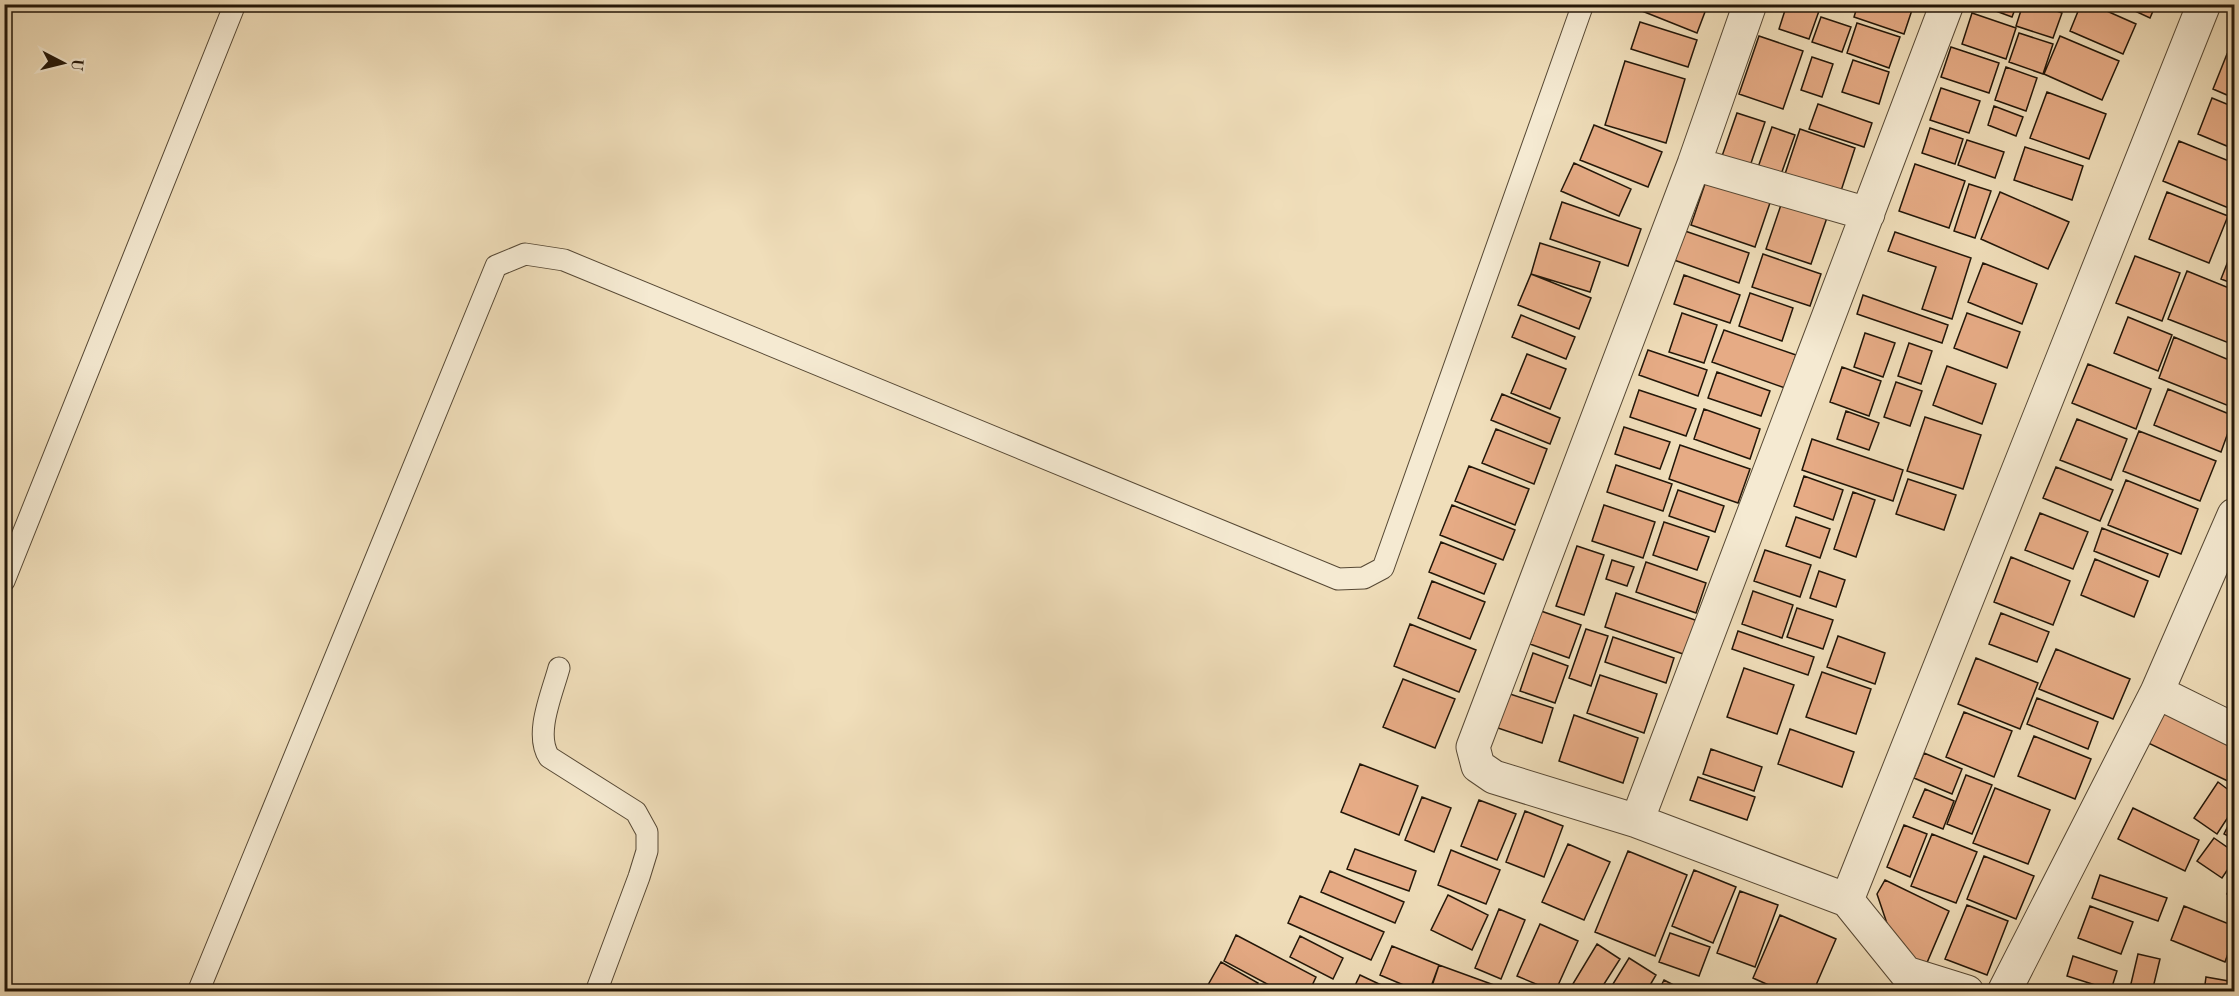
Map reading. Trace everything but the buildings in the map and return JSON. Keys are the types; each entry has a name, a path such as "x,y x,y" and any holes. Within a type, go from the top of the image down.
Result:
{"street":[{"path":"1750,4 1694,164 1473,747 1478,766 1494,777 1636,821 1847,900 1907,982 1967,992"},
{"path":"1636,821 1947,4"},
{"path":"1847,900 2204,4"},
{"path":"1694,164 1868,214"},
{"path":"2004,992 2157,692 2235,515"},
{"path":"2157,692 2235,730"}],"lane":[{"path":"4,581 234,4"},
{"path":"198,992 496,266 525,254 564,260 1338,579 1364,578 1383,568 1583,4"},
{"path":"559,668 543,730 543,747 549,757 636,812 647,832 647,851 639,877 596,992"}]}
